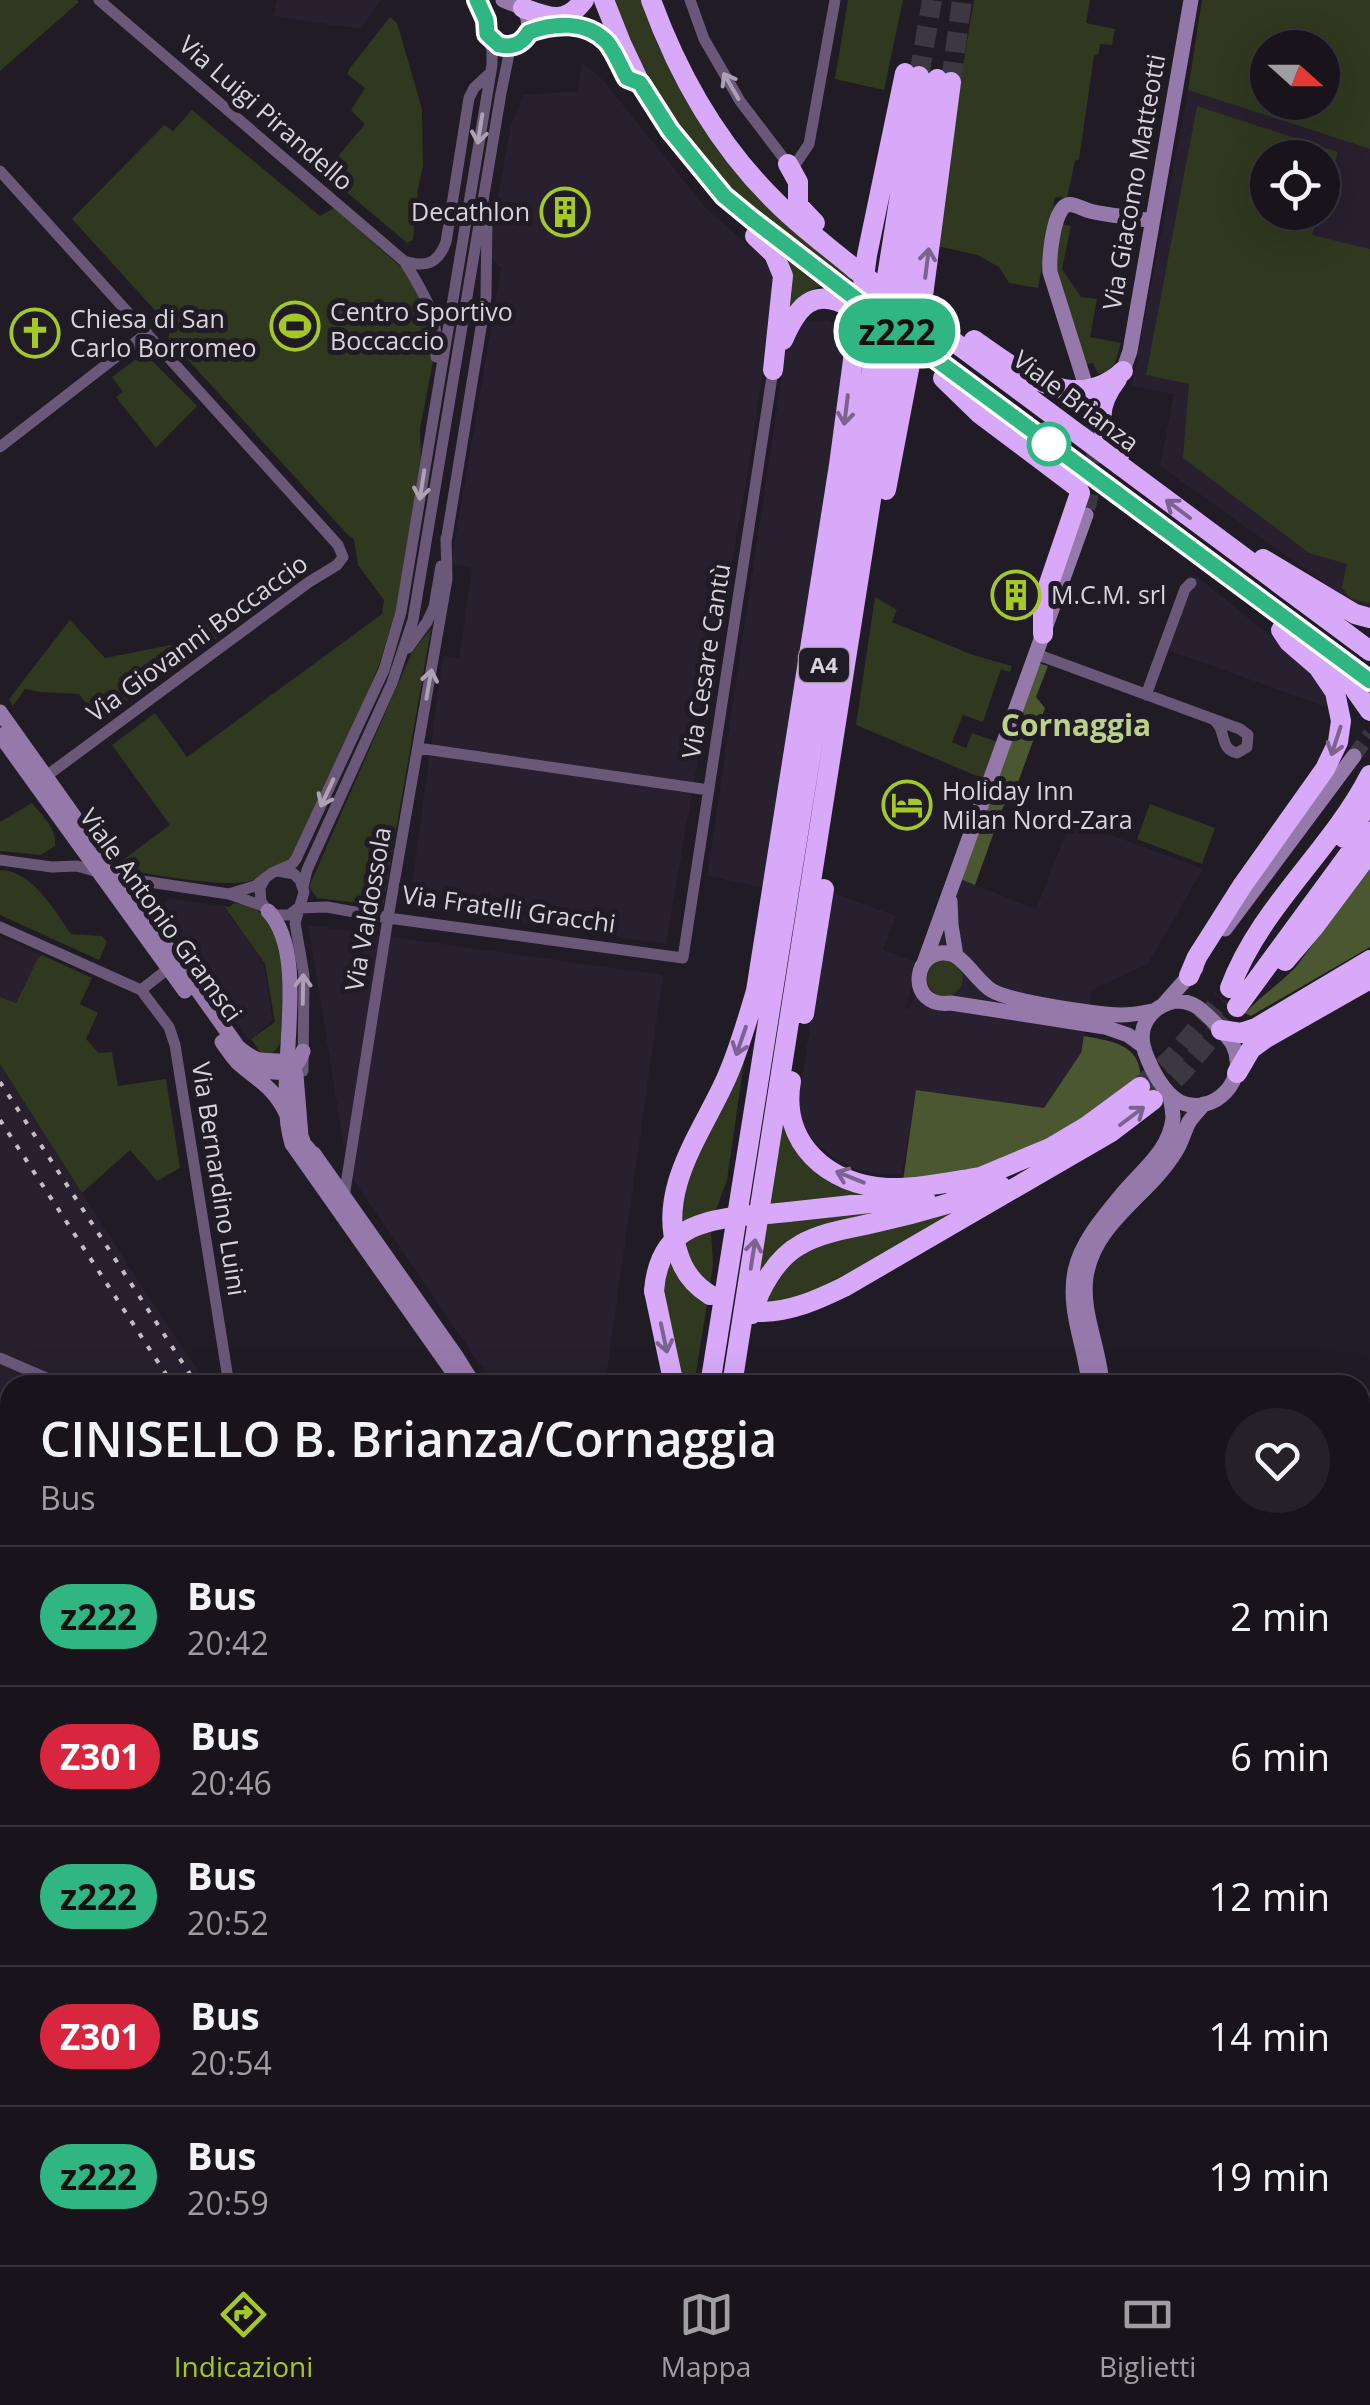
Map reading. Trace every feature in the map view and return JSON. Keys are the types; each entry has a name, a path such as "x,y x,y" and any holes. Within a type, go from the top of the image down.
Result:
{"highway":[{"path":"511,3 552,18 576,11 584,0"},
{"path":"604,0 640,83"},
{"name":"Viale Brianza","path":"652,0 684,78 720,137 781,208 856,270 1370,651"},
{"path":"522,38 553,24 594,33 607,42 627,78 640,83"},
{"path":"928,77 923,296 880,518 810,980 789,1093 793,1126 802,1146 814,1160 851,1181 884,1188 980,1177"},
{"path":"710,1296 690,1278 679,1259 672,1206 683,1168 740,1047 756,990 839,465 866,255 928,77"},
{"name":"A4","path":"712,1375 928,77"},
{"name":"A4","path":"733,1375 928,77"},
{"name":"Viale Brianza","path":"640,83 670,130 724,196 851,302 895,330 1370,680"},
{"path":"788,164 798,182 800,208 856,270"},
{"path":"724,196 729,212 774,254 780,265 783,286 773,370"},
{"path":"773,370 797,311 823,298 851,302"},
{"path":"926,321 970,338 1020,371 1066,390 1094,390 1123,371"},
{"path":"921,352 980,414 1079,490 1080,500 1043,601 1039,644"},
{"path":"1123,371 1103,400 1101,420 1111,446 1132,474"},
{"path":"1224,544 1257,556 1355,614 1370,618"},
{"path":"1212,564 1260,613 1352,687 1370,710"},
{"path":"1195,969 1197,957 1215,928 1325,770 1338,742 1341,720 1335,692 1318,667 1282,630"},
{"path":"1234,997 1237,970 1254,938 1370,775"},
{"path":"1234,997 1370,804"},
{"path":"1234,997 1370,825"},
{"path":"1234,997 1296,949 1370,852"},
{"path":"1222,1030 1241,1032 1256,1028 1370,960"},
{"path":"1237,1074 1252,1049 1266,1038 1370,979"},
{"path":"672,1375 654,1291 655,1271 660,1257 677,1235 690,1227 702,1222 912,1200 943,1193 1050,1148 1154,1094"},
{"path":"762,1312 808,1304 844,1287 1111,1132 1154,1094"},
{"path":"741,1375 748,1328 760,1290 797,1246 834,1232 954,1203 1050,1168"}],"main road":[{"path":"477,0 487,27 499,45 522,38 528,15 511,3 494,7 487,27"},
{"name":"Via Giacomo Matteotti","path":"1123,371 1130,351 1191,0"},
{"path":"1084,380 1052,281 1050,264 1059,212 1068,204 1152,221"},
{"path":"1086,514 918,978 924,994 937,1003 1105,1027 1128,1035 1143,1046"},
{"name":"Viale Antonio Gramsci","path":"0,712 238,1047 254,1058 288,1067 286,1117"},
{"name":"Viale Antonio Gramsci","path":"0,735 232,1056 268,1086 281,1103 294,1148 451,1375"},
{"path":"1088,1375 1073,1306 1074,1272 1094,1230 1158,1155 1173,1116 1154,1094 1150,1063 1143,1046 1145,1022 1195,969 1354,756"},
{"path":"950,892 950,925 969,980 966,991 951,1003"},
{"path":"265,909 281,929 290,975 288,1067 296,1075 301,1136 468,1375"},
{"path":"924,963 939,954 961,962 990,990 1006,996 1103,1013 1123,1015 1186,1001 1198,1006 1234,1046 1237,1074 1228,1091 1204,1104 1190,1120 1176,1151 1109,1225 1090,1260 1086,1291 1100,1375"},
{"path":"1195,969 1194,994 1198,1006"},
{"path":"232,1056 252,1068 288,1067 300,1062 303,1051"},
{"path":"1154,1094 1184,1104 1204,1104"}],"street":[{"name":"Via Luigi Pirandello","path":"99,0 113,4 404,261 432,308 438,338 426,420 431,429"},
{"path":"690,0 704,39 740,101 788,164 797,162 810,144 835,0"},
{"path":"230,894 250,888 292,864 384,670 401,612 490,73 492,50 487,27"},
{"path":"303,1051 304,975 295,923 298,908 308,870 402,656 413,620 503,80 510,54 522,38"},
{"path":"404,261 423,264 442,255 469,98 490,73"},
{"name":"Via Giovanni Boccaccio","path":"0,171 341,551 342,557 338,565 309,582 46,777"},
{"path":"402,656 434,607 486,298 487,175"},
{"path":"0,447 147,333"},
{"name":"Via Cesare Cantù","path":"683,958 773,370"},
{"name":"Via Valdossola","path":"344,1197 447,579 446,538"},
{"path":"1146,695 1185,589 1191,583"},
{"path":"1039,644 1146,695 1213,719"},
{"path":"418,748 709,790"},
{"path":"0,860 81,866 120,878 230,894 284,916 298,908"},
{"path":"278,871 294,874 304,889"},
{"path":"265,878 259,892 265,909"},
{"name":"Via Fratelli Gracchi","path":"304,889 314,902 327,907 683,958"},
{"name":"Via Fratelli Gracchi","path":"298,908 327,907"},
{"path":"0,927 141,990 169,968"},
{"name":"Via Bernardino Luini","path":"141,990 174,1039 228,1375"},
{"path":"0,1358 40,1375"}],"shaded area":[{"path":"277,0 381,0 361,29 273,16"},
{"path":"582,62 603,80 705,207 777,273 751,453 666,944 409,906 443,656 459,659 472,568 451,564 501,268 487,253 511,125 524,95 578,91"},
{"path":"1188,90 1250,110 1250,120 1281,120 1370,149 1370,610 1361,609 1160,466 1174,394 1132,386"},
{"path":"801,321 829,321 846,339 764,888 707,876 785,354"},
{"path":"1194,574 1300,660 1316,676 1332,709 1165,649"},
{"path":"1071,820 1203,869 1148,964 1092,990 1081,1053 1044,1108 916,1090 902,1174 855,1169 832,1157 807,1134 800,1118 799,1097 831,892 896,916 883,950 920,964 905,1008 910,1009 958,878 1036,909"},
{"path":"170,898 223,906 264,964 273,1021 249,1040 159,914 159,907"},
{"path":"308,925 663,975 606,1375 487,1375 348,1172"},
{"path":"0,937 42,955 16,1003 0,997"},
{"path":"0,1064 201,1375 0,1375"}],"green space":[{"path":"0,0 77,0 79,2 0,71"},
{"path":"612,0 641,0 658,46 696,117 871,289 867,295 755,210 699,154 651,80"},
{"path":"848,0 903,0 884,90 835,79"},
{"path":"974,0 1090,0 1086,23 1115,29 1112,45 1100,44 1099,53 1094,56 1079,159 1075,161 1067,198 1055,197 1038,288 1009,283 999,267 977,255 933,245"},
{"path":"1202,0 1370,0 1370,149 1281,120 1340,120 1340,30 1250,30 1250,110 1188,90"},
{"path":"390,17 397,23 422,109 423,166 413,240 407,243 324,173 365,124 351,110 365,88 347,74"},
{"path":"1197,106 1301,140 1250,140 1250,230 1314,230 1312,235 1370,249 1370,603 1351,599 1342,588 1347,564 1309,553 1183,458 1189,384 1146,375"},
{"name":"Centro Sportivo Boccaccio","path":"192,110 320,216 334,208 401,267 428,310 434,336 420,429 421,462 396,610 379,665 292,856 267,874 239,883 130,871 120,862 170,825 112,745 155,713 187,757 382,614 384,600 358,565 354,539 168,338 171,328 72,219 164,125 173,131"},
{"path":"1062,224 1071,226 1062,269 1081,297 1097,299 1090,337 1121,343 1115,363 1102,376 1093,363 1085,365 1058,281 1056,255"},
{"path":"789,261 824,285 803,294 786,316 786,264"},
{"path":"144,353 197,406 156,448 116,397 123,392 112,377"},
{"path":"875,597 897,610 892,622 973,655 1012,666 1010,672 1001,669 983,722 963,715 952,742 966,748 972,733 998,742 984,779 856,725"},
{"path":"219,615 230,628 99,721 79,694 25,689 13,706 9,699 70,620 105,658 181,643"},
{"path":"431,629 383,906 317,898 309,887 412,652"},
{"path":"1035,662 1048,666 1036,697 1045,708 975,885 958,878"},
{"path":"32,803 51,828 55,846 41,855 0,851 0,822"},
{"path":"1150,804 1215,828 1202,864 1137,839"},
{"path":"1370,868 1370,947 1251,1016 1245,1013 1295,968"},
{"path":"0,870 32,884 71,934 102,936 107,942 99,960 0,915"},
{"path":"224,906 253,906 273,926 283,970 281,1040 274,1051 262,1055 251,1039 275,1022 265,964"},
{"path":"42,955 92,978 80,1004 98,1013 86,1039 99,1053 112,1052 118,1086 166,1079 180,1168 157,1181 130,1150 82,1193 0,1064 0,997 16,1003"},
{"path":"945,960 957,966 963,978 957,990 945,996 933,990 927,978 933,966"},
{"path":"1084,1036 1118,1044 1133,1054 1138,1063 1140,1087 980,1177 903,1181 916,1090 1044,1108 1081,1053"},
{"path":"746,1048 727,1180 711,1230 710,1287 688,1261 678,1212 681,1188"},
{"path":"783,1108 808,1162 938,1203 846,1224 755,1283"},
{"path":"998,1194 808,1297 761,1306 782,1273 811,1248"},
{"path":"670,1252 707,1304 696,1375 677,1375 661,1276"}],"tunnel":[{"path":"919,76 932,0"},
{"path":"951,82 962,0"},
{"path":"1084,380 1094,465 1086,515"},
{"path":"1354,756 1370,734"},
{"path":"1140,1087 1171,1059 1222,999"},
{"path":"1153,1100 1237,1007"}],"railway":[{"path":"0,1082 190,1375"},
{"path":"0,1120 166,1375"}],"bus line":[{"name":"z222","path":"477,0 487,34 499,45 516,45 529,32 553,24 575,26 607,42 627,78 640,83 670,130 724,196 852,297 1370,681"}],"place":[{"name":"Decathlon","path":"565,212"},
{"name":"Centro Sportivo Boccaccio","path":"295,326"},
{"name":"Chiesa di San Carlo Borromeo","path":"35,333"},
{"name":"M.C.M. srl","path":"1016,595"},
{"name":"Holiday Inn Milan Nord-Zara","path":"907,805"}],"district":[{"name":"Cornaggia","path":"1076,726"}]}
